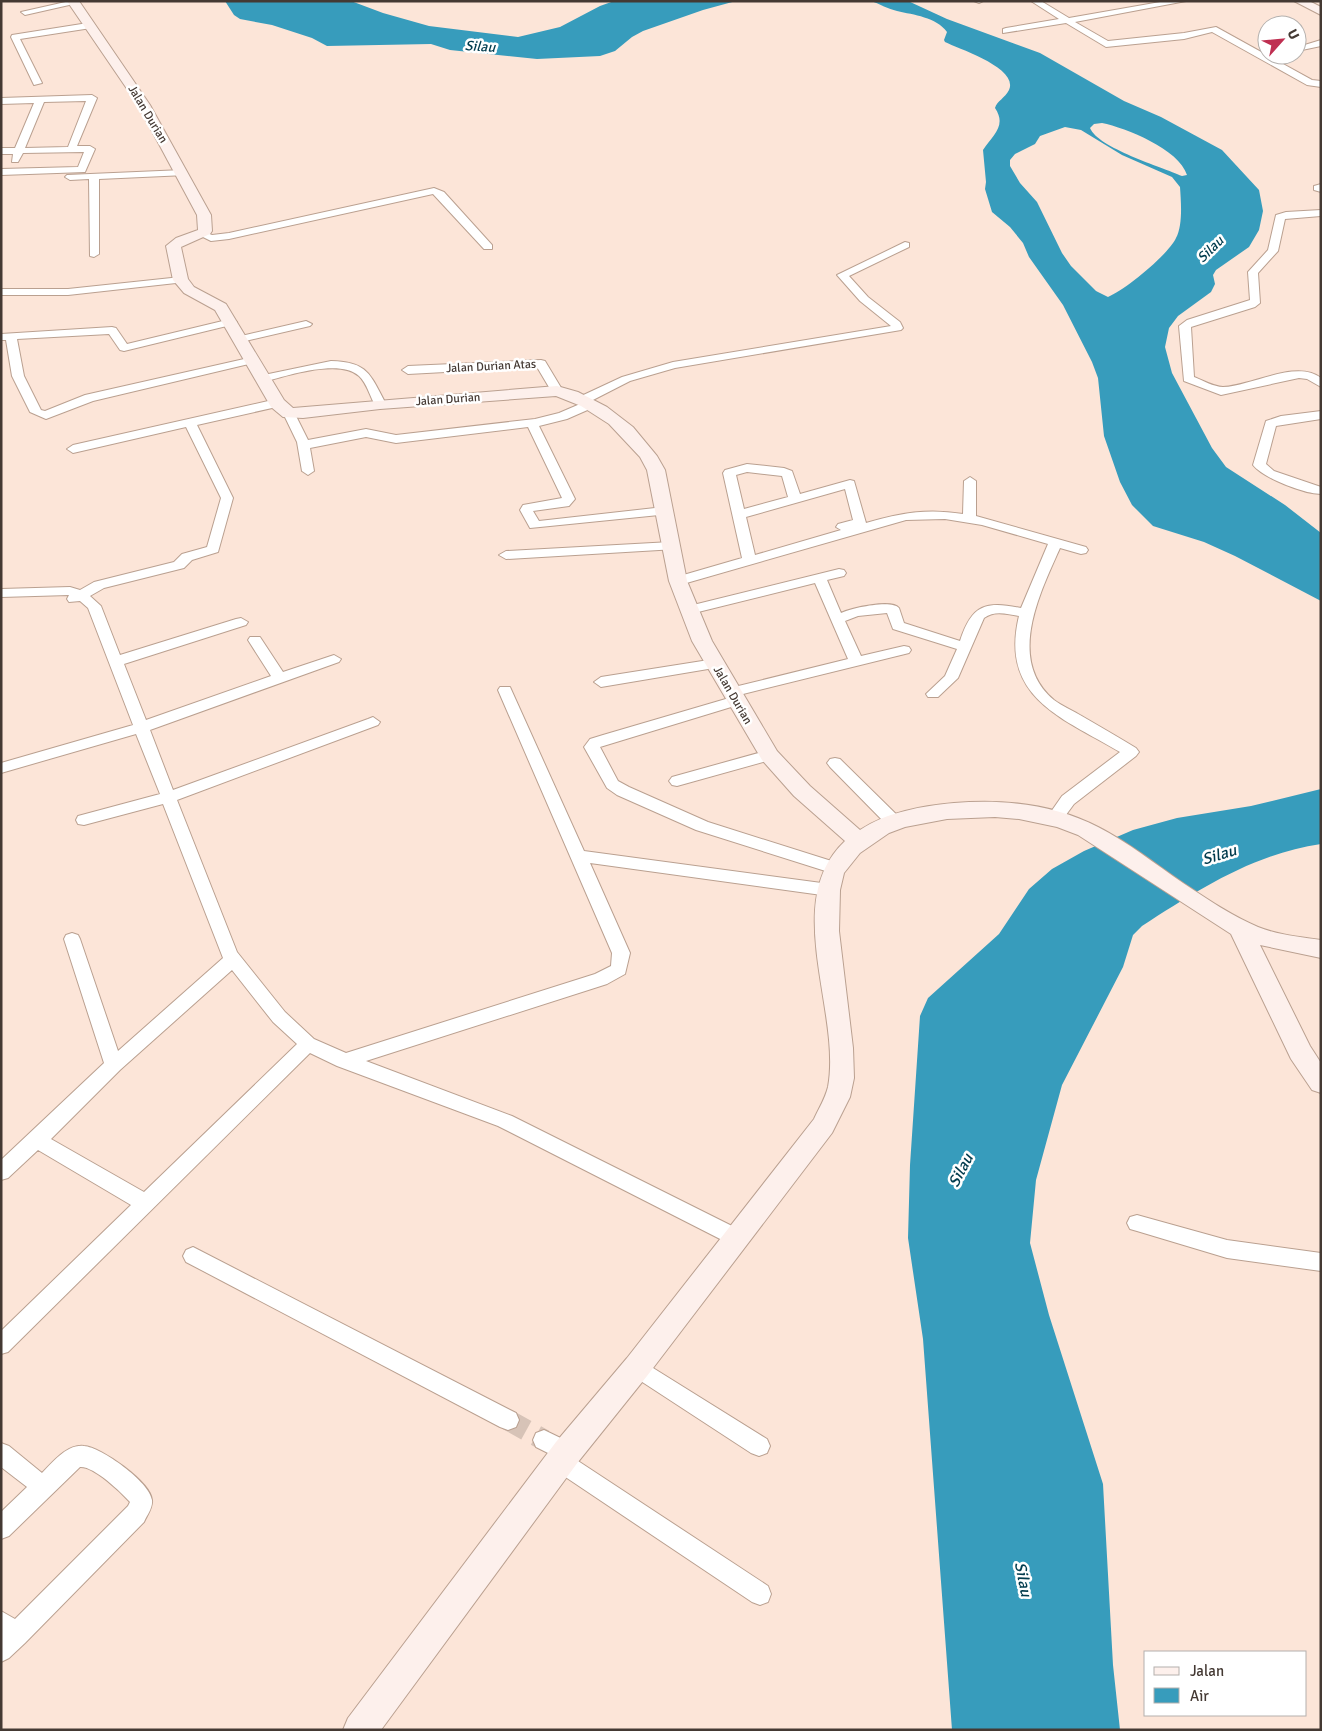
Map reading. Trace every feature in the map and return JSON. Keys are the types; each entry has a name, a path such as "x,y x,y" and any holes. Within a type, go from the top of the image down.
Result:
{"street":[{"path":"1035,1 1100,42 1110,44 1184,36 1213,29 1310,83 1321,84"},
{"path":"1006,31 1154,3 1182,1"},
{"path":"1300,1 1321,12"},
{"path":"25,12 73,2"},
{"name":"Jalan Durian","path":"73,2 144,105 183,173 204,215 205,231 202,234"},
{"path":"37,83 15,37 88,26"},
{"path":"1307,47 1321,43"},
{"path":"1,101 92,98 71,150"},
{"path":"8,176 22,151 43,100"},
{"path":"1,151 90,149 83,170 8,176"},
{"path":"1,172 8,176 183,173"},
{"path":"94,176 94,254"},
{"path":"308,472 304,445 283,408 263,378 231,322 217,303 189,290 181,280 173,246 179,241 202,234 211,238 229,236 434,191 440,194 488,247"},
{"path":"1321,213 1280,217 1273,251 1253,272 1256,301 1251,305 1191,322 1185,326 1188,378 1214,390 1221,391 1299,374 1308,375 1321,384"},
{"path":"304,445 366,433 396,439 532,423 563,416 626,379 673,365 897,328 896,324 864,298 842,275 905,245"},
{"path":"1,292 68,292 181,280"},
{"path":"231,322 124,348 112,330 6,337 18,376 36,412 46,415 90,398 254,360"},
{"path":"241,339 306,324"},
{"name":"Jalan Durian Atas","path":"408,370 541,363 557,391"},
{"path":"263,378 324,366 349,365 364,373 380,404"},
{"name":"Jalan Durian","path":"283,408 380,404 557,391 613,418 649,456 656,470 678,581 698,633 734,697 769,755 802,791 860,842"},
{"path":"73,449 190,423 283,408"},
{"path":"1320,489 1270,474 1259,465 1270,424 1281,420 1321,416"},
{"path":"1,602 58,598 83,600 99,585 179,565 187,557 213,549 227,498 190,423"},
{"path":"532,423 570,499 564,503 528,508 526,510 535,525 664,511"},
{"path":"748,558 729,474 736,470 747,468 784,472 788,474 795,499"},
{"path":"970,481 970,519"},
{"path":"678,581 860,522 850,484 738,515"},
{"path":"748,558 905,516 946,515 970,519 1081,550"},
{"path":"1054,819 1068,800 1130,752 1049,703 1030,682 1023,657 1027,613 1030,600 1056,542"},
{"path":"506,555 671,546"},
{"path":"690,610 839,573"},
{"path":"820,579 856,661"},
{"path":"1,594 64,590 83,600 117,661 232,959 279,1017 308,1044 343,1061 505,1121 737,1238"},
{"path":"838,623 838,619 855,612 892,608 898,626 965,647"},
{"path":"933,694 951,678 965,647 971,624 977,615 988,608 1027,613"},
{"path":"117,661 241,622"},
{"path":"255,640 280,678"},
{"path":"832,879 702,826 623,791 612,784 592,747 595,743 608,738 734,697 856,661 904,650"},
{"path":"1,768 142,727 334,659"},
{"path":"601,682 715,664"},
{"path":"343,1061 601,979 619,969 621,953 505,690"},
{"path":"84,820 169,798 373,722"},
{"path":"676,781 769,755"},
{"path":"835,763 894,822"},
{"path":"360,1730 564,1456 637,1367 823,1126 838,1095 842,1062 829,940 832,879 860,842 894,822 928,813 956,810 1018,811 1054,819 1087,830 1240,928 1270,938 1321,948"},
{"path":"577,856 832,879"},
{"path":"1240,928 1300,1052 1321,1083"},
{"path":"72,939 114,1065"},
{"path":"1,1172 37,1140 114,1065 232,959"},
{"path":"1,1345 147,1204 308,1044"},
{"path":"37,1140 147,1204"},
{"path":"1,1160 20,1154"},
{"path":"1138,1223 1227,1249 1321,1262"},
{"path":"193,1256 508,1420"},
{"path":"637,1367 760,1446"},
{"path":"544,1440 760,1594"},
{"path":"1,1453 43,1487"},
{"path":"1,1528 69,1461 86,1456 99,1463 141,1498 141,1505 130,1519 6,1636"}],"water":[{"name":"Silau","path":"225,1 351,1 383,13 429,26 518,37 560,27 600,6 614,1 736,1 703,10 643,31 632,37 615,51 600,56 537,59 450,50 431,44 327,46 312,38 272,25 240,19 234,15"},
{"name":"Silau","path":"871,1 908,1 947,19 1040,53 1124,101 1161,117 1222,150 1259,190 1263,211 1259,230 1249,247 1216,270 1213,275 1215,284 1211,292 1178,316 1169,328 1165,347 1172,373 1212,448 1226,467 1285,505 1321,533 1321,601 1204,542 1153,526 1132,505 1120,482 1104,436 1098,378 1092,362 1063,305 1029,257 1023,243 1010,227 992,212 985,189 983,150 999,125 1000,120 995,108 1009,90 1010,82 1005,74 986,60 945,42 947,32 937,23 924,17 894,10","holes":["1102,123 1137,135 1163,148 1174,157 1187,175 1182,176 1146,162 1105,143 1090,128 1094,124","1065,127 1081,130 1122,155 1172,177 1180,187 1180,227 1176,238 1164,253 1145,271 1125,287 1108,297 1096,291 1071,266 1062,253 1037,202 1020,183 1010,166 1010,160 1015,154 1035,144 1040,136"]},
{"name":"Silau","path":"1321,789 1321,844 1272,856 1227,875 1142,926 1133,935 1123,967 1062,1085 1036,1180 1030,1243 1049,1315 1103,1484 1113,1665 1120,1730 952,1730 923,1339 908,1238 910,1165 920,1016 928,998 999,934 1029,889 1052,869 1084,851 1133,830 1177,818 1251,806"}],"tunnel":[{"path":"508,1420 544,1440"}]}
